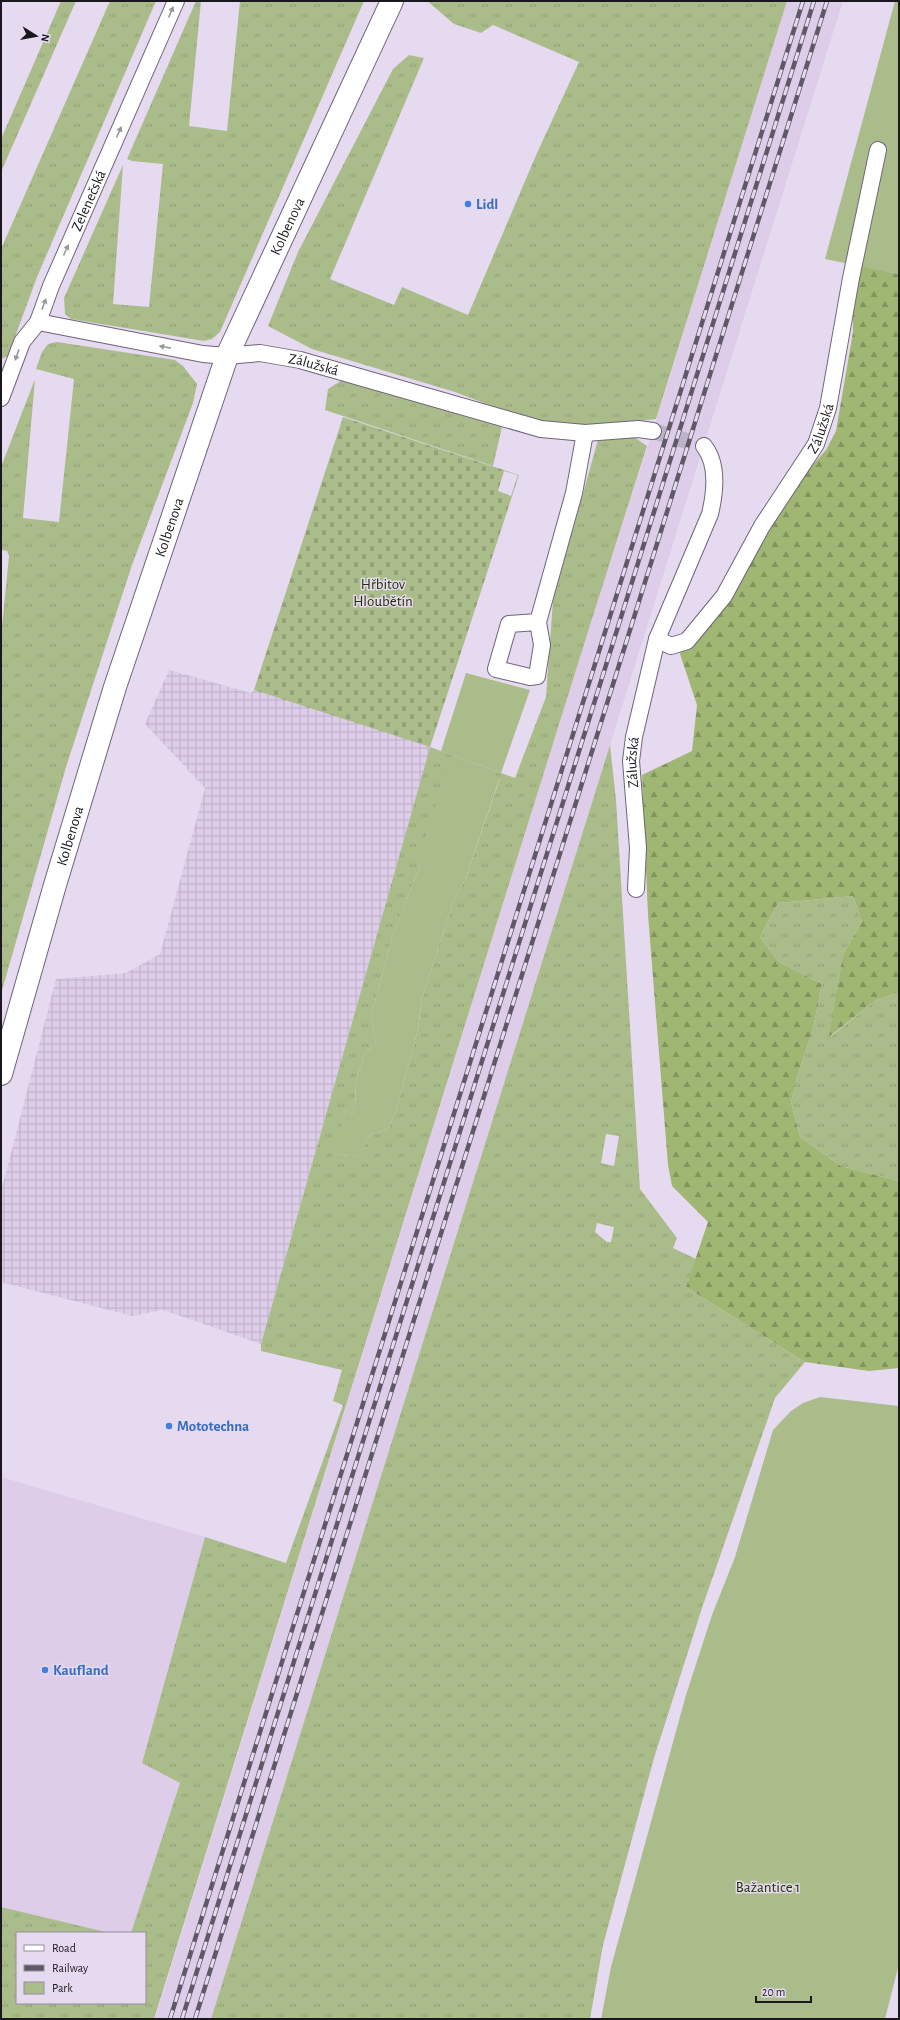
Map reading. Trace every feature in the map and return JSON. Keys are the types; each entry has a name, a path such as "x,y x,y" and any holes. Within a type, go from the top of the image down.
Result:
{"main road":[{"name":"Kolbenova","path":"1,1074 54,885 113,695 227,356 392,1"}],"street":[{"name":"Zelenečská","path":"1,398 22,342 38,322 50,286 176,1"},
{"name":"Zálužská","path":"657,638 670,646 687,641 724,596 762,526 816,444 828,408 851,278 878,150"},
{"name":"Zálužská","path":"38,322 203,354 227,356 260,353 300,360 540,429 585,433 638,429 653,430"},
{"path":"538,622 574,493 585,433"},
{"name":"Zálužská","path":"636,889 638,848 631,760 634,737 657,638 710,514 714,496 713,468 711,455 704,446"}],"shaded area":[{"path":"787,1 843,1 211,2019 155,2019 592,619 661,405"},
{"path":"169,670 251,693 254,690 430,747 261,1344 163,1310 132,1316 1,1282 1,1192 56,979 126,973 160,954 205,788 145,724"},
{"path":"1,1477 205,1537 142,1763 180,1783 131,1932 106,1932 1,1907"}],"green space":[{"path":"61,1 76,1 1,172 1,139"},
{"path":"110,1 156,1 37,277 8,356 1,359 1,249"},
{"path":"196,1 201,1 189,126 227,131 240,1 364,1 220,332 212,339 204,341 71,319 65,314 64,298 123,165 113,304 149,307 163,164 132,161 127,159"},
{"path":"427,1 787,1 656,419 602,425 558,427 517,416 455,392 312,349 268,326 298,252 393,69 409,55 424,58 330,279 394,305 402,287 468,315 537,153 579,62 493,25 481,33 454,24"},
{"path":"895,1 899,1 899,274 825,259"},
{"path":"853,264 899,274 899,992 876,1000 829,1037 843,954 862,922 853,896 778,903 760,937 779,962 822,984 813,1029 798,1074 791,1102 800,1137 841,1166 899,1181 899,1368 869,1371 805,1362 686,1287 708,1222 672,1186 668,1165 648,915 642,775 692,751 697,705 678,648 809,469 826,450 836,431 853,332"},
{"path":"57,342 175,360 183,366 197,384 193,403 132,565 66,767 1,994 1,636 9,556 7,551 1,550 1,467 35,379 23,518 59,522 74,379 36,369 42,352 48,344"},
{"path":"342,380 502,427 493,466 325,410 328,389"},
{"name":"Hřbitov Hloubětín","path":"343,417 519,475 430,747 254,690","holes":["504,471 518,475 511,496 498,491"]},
{"path":"634,437 647,446 154,2019 1,2019 1,1907 106,1932 16,1932 16,2004 146,2004 146,1932 131,1932 180,1783 142,1763 205,1537 286,1563 343,1405 333,1401 342,1370 261,1351 261,1344 430,747 515,778 546,697 553,600 598,440","holes":["500,778 465,880 454,899 422,998 418,1029 396,1111 389,1127 378,1133 370,1135 358,1157 334,1154 346,1111 352,1114 355,1106 356,1081 365,1053 376,1044 371,1017 392,937 420,866 416,863"]},
{"path":"466,673 530,690 501,773 441,751"},
{"path":"610,745 616,800 640,1189 677,1238 673,1248 696,1259 686,1287 805,1362 775,1398 702,1608 654,1758 603,1945 590,2019 211,2019","holes":["606,1134 619,1136 614,1166 601,1163","597,1223 614,1227 611,1242 607,1242 595,1232"]},
{"path":"451,760 500,777 465,880 454,899 422,998 418,1029 396,1111 389,1127 378,1133 370,1135 358,1157 333,1154 346,1111 352,1114 355,1106 356,1081 365,1053 376,1044 371,1017 392,937 420,866 416,864"},
{"path":"853,896 862,922 843,954 830,1037 876,1000 899,992 899,1181 841,1166 800,1137 791,1102 798,1074 813,1029 822,984 779,962 760,937 778,903"},
{"name":"Bažantice 1","path":"820,1397 899,1406 899,1964 885,2019 601,2019 611,1967 686,1695 712,1615 735,1557 773,1430 791,1411 803,1403"}],"tunnel":[{"path":"653,431 704,446"}],"railway":[{"path":"170,2019 803,1"},
{"path":"182,2019 814,1"},
{"path":"195,2019 827,1"}],"place":[{"name":"Lidl","path":"468,204"},
{"name":"Mototechna","path":"169,1426"},
{"name":"Kaufland","path":"45,1670"}]}
